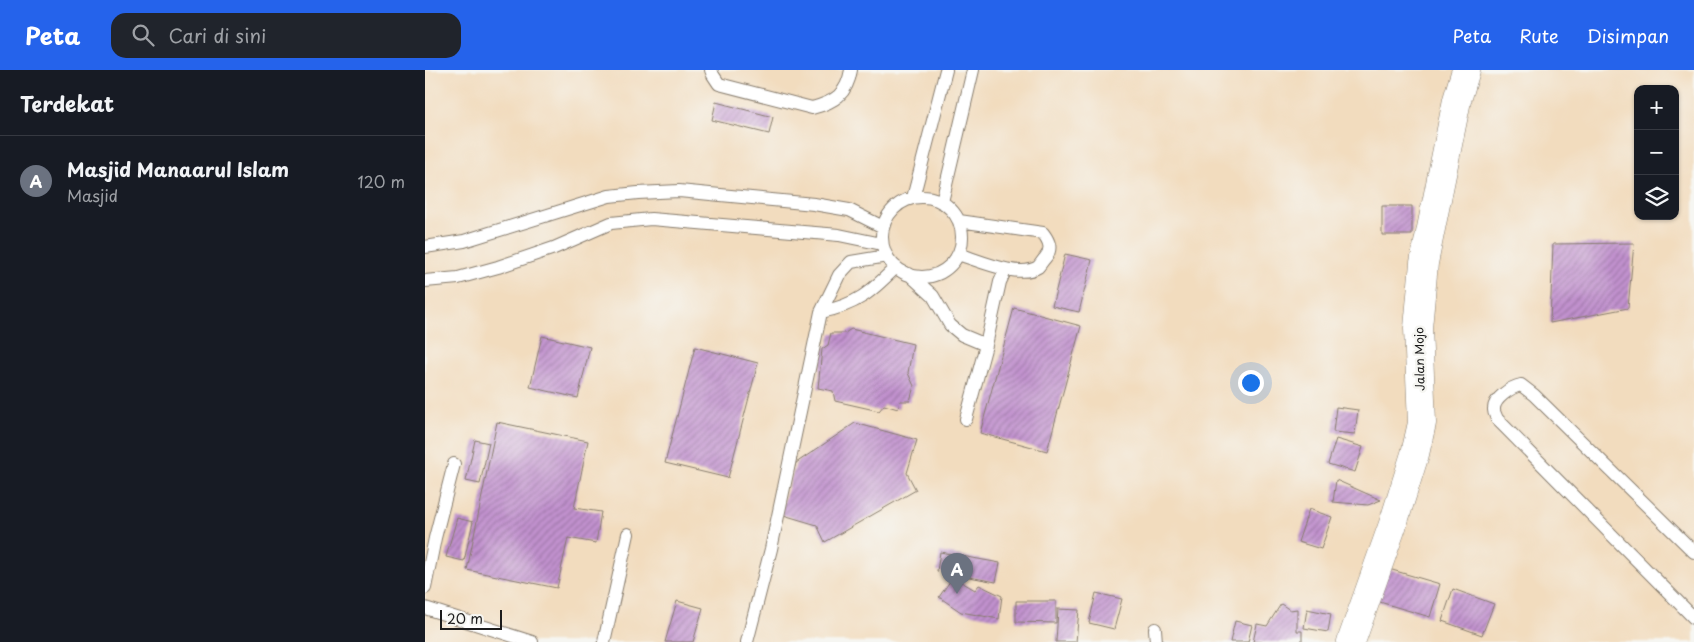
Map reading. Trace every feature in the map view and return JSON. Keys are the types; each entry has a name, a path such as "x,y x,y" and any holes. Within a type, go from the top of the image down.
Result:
{"street":[{"name":"Jalan Mojo","path":"1351,642 1393,524 1419,438 1421,423 1418,328 1424,263 1457,100 1466,70"}],"lane":[{"path":"711,70 719,84 812,108 827,104 840,95 849,81 851,70"},
{"path":"913,198 946,70"},
{"path":"942,202 973,70"},
{"path":"425,247 464,241 609,196 638,192 679,191 814,204 849,210 883,226"},
{"path":"909,274 923,276 937,273 949,265 958,254 962,237 959,221 952,210 942,202 928,197 913,198 900,203 889,213 883,226 885,250 896,267 909,274 933,296 950,326 962,335 986,345"},
{"path":"425,281 458,278 498,267 554,248 611,223 651,219 839,235 885,250"},
{"path":"958,254 1006,270 1025,270 1037,267 1048,255 1050,247 1049,241 1043,233 959,221"},
{"path":"747,642 771,548 821,312 839,275 851,262 885,250"},
{"path":"821,312 840,308 856,301 876,287 896,267"},
{"path":"966,419 986,345 1000,282 1006,270"},
{"path":"1694,552 1534,395 1521,385 1513,386 1496,402 1493,409 1497,419 1694,618"},
{"path":"425,588 435,538 454,464"},
{"path":"604,642 628,534"},
{"path":"425,608 532,642"},
{"path":"1155,629 1156,642"}],"building":[{"path":"716,102 773,117 769,134 712,120"},
{"path":"1382,206 1412,206 1412,235 1382,235"},
{"path":"1634,243 1628,308 1550,323 1553,244"},
{"path":"1065,254 1092,260 1079,312 1052,306"},
{"path":"1014,308 1081,326 1047,451 980,433"},
{"path":"851,329 913,344 908,373 914,386 910,401 900,401 898,409 884,405 879,411 835,401 833,391 818,388 822,349 828,345 831,333 845,333"},
{"path":"542,336 590,347 578,398 530,387"},
{"path":"695,347 758,363 728,478 665,463"},
{"path":"1336,407 1358,410 1355,434 1333,432"},
{"path":"497,422 588,441 574,508 601,512 596,543 568,538 557,588 467,570"},
{"path":"855,423 917,440 907,473 916,490 825,542 817,525 780,514 796,463"},
{"path":"1336,439 1363,447 1355,472 1328,464"},
{"path":"475,440 489,443 480,484 466,481"},
{"path":"1336,480 1381,500 1368,505 1333,502"},
{"path":"1309,509 1332,517 1321,549 1298,542"},
{"path":"457,518 473,522 464,561 446,557"},
{"path":"940,552 1000,563 996,582 937,571"},
{"path":"1382,567 1440,584 1430,617 1373,600"},
{"path":"953,577 975,590 979,585 1002,596 999,619 961,612 939,597"},
{"path":"1453,589 1494,604 1482,635 1442,621"},
{"path":"1096,593 1122,599 1114,629 1089,623"},
{"path":"677,601 703,608 693,642 665,642"},
{"path":"1016,601 1056,601 1056,623 1016,622"},
{"path":"1281,604 1290,610 1297,609 1297,631 1302,631 1302,642 1253,642 1257,624 1267,626"},
{"path":"1058,609 1079,610 1076,642 1056,642"},
{"path":"1307,609 1331,614 1328,632 1304,628"},
{"path":"1235,621 1252,625 1248,642 1230,642"}],"place":[{"name":"Masjid Manaarul Islam","path":"957,594"}]}
